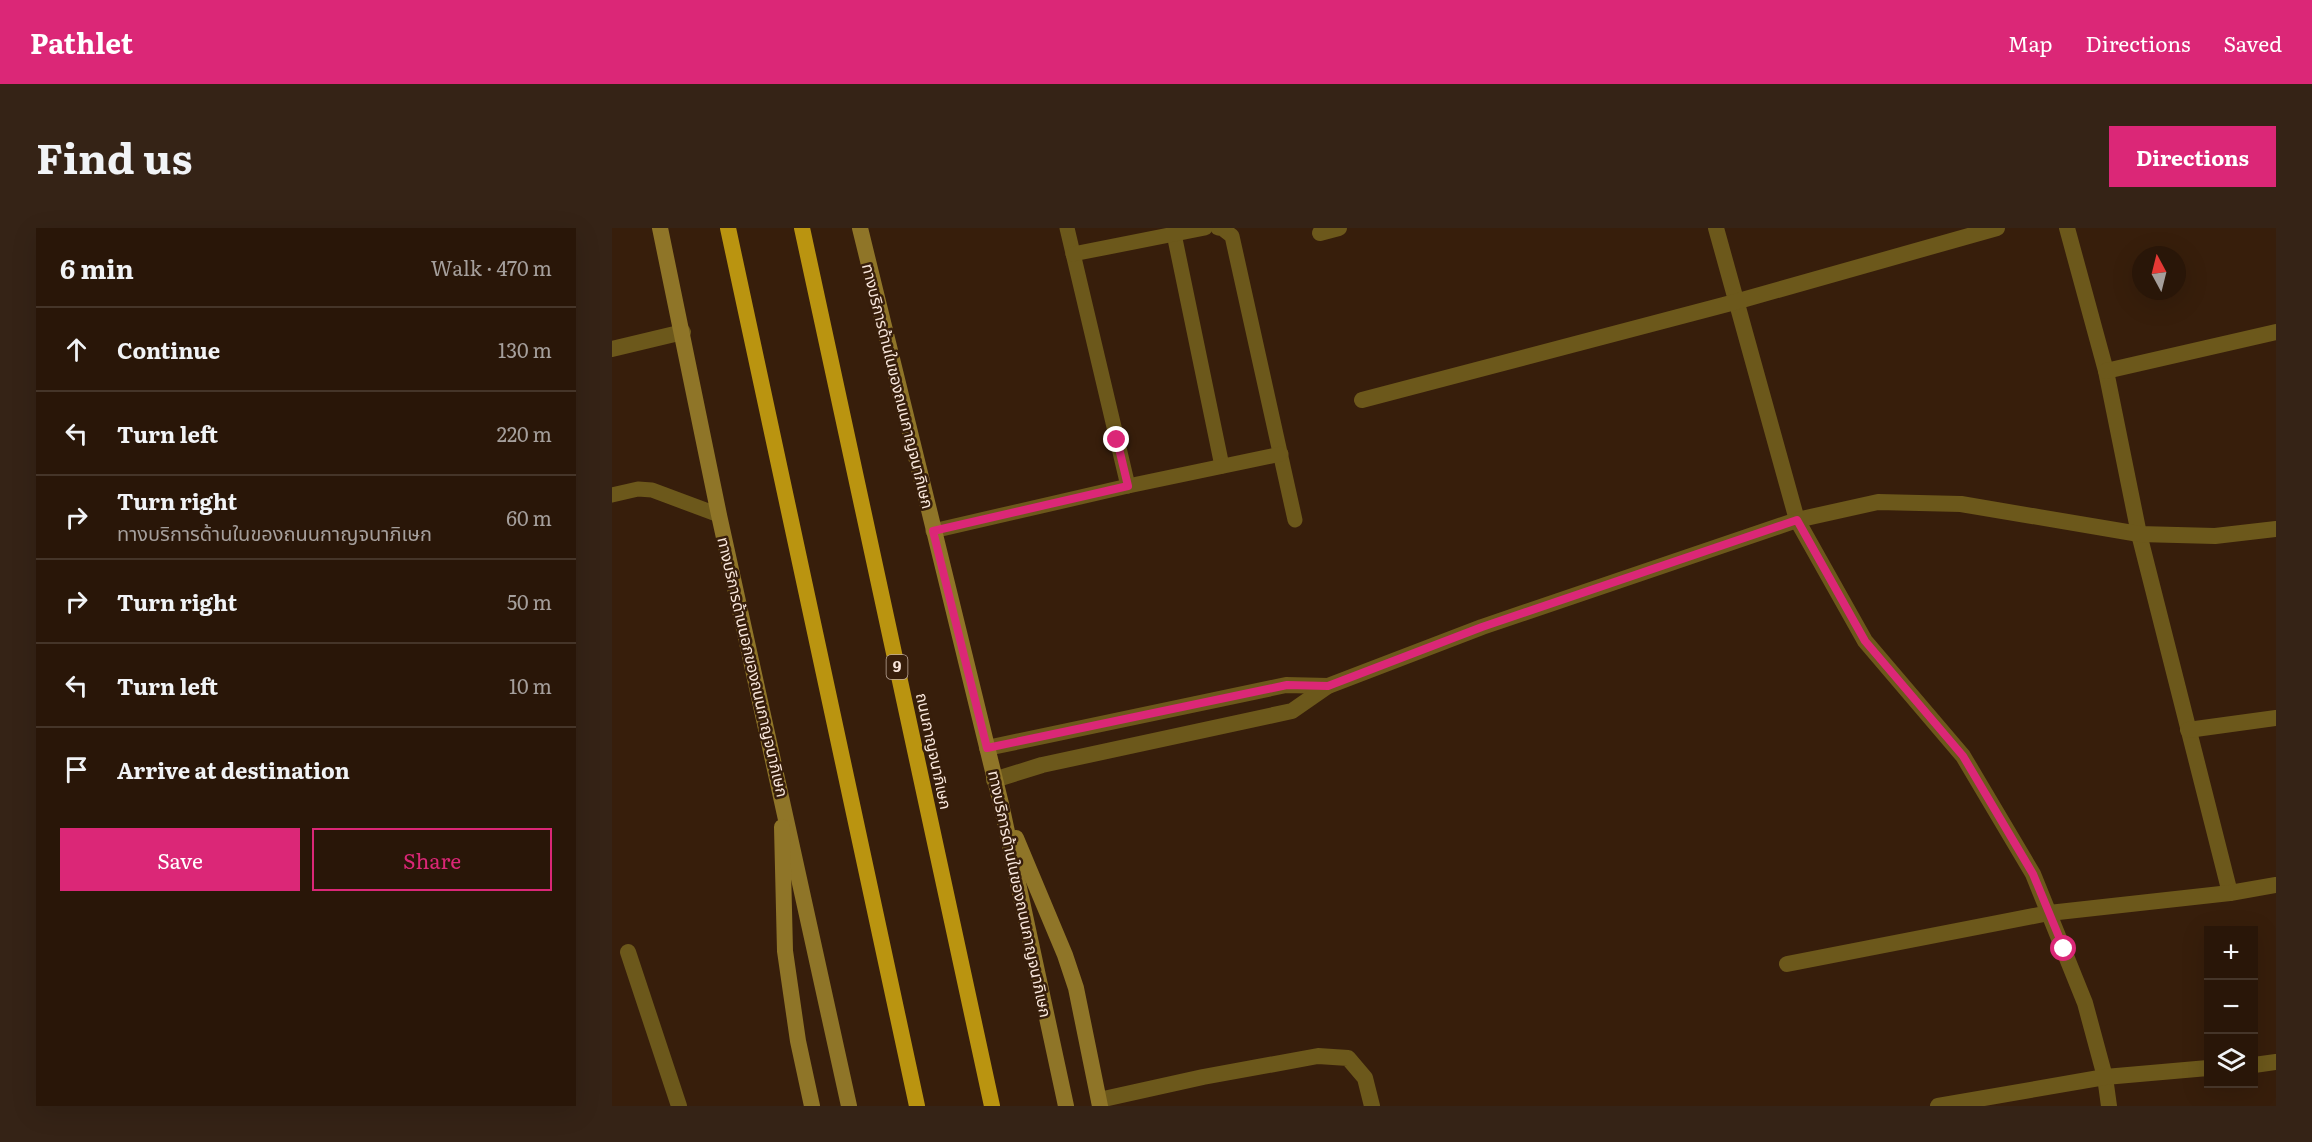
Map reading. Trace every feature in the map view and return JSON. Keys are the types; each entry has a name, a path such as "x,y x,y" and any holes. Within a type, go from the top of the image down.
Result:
{"highway":[{"path":"728,228 917,1106"},
{"name":"ถนนกาญจนาภิเษก","path":"802,228 992,1106"}],"main road":[{"name":"ทางบริการด้านนอกของถนนกาญจนาภิเษก","path":"660,228 719,515 849,1106"},
{"name":"ทางบริการด้านในของถนนกาญจนาภิเษก","path":"860,228 1001,804 1066,1106"},
{"path":"780,788 785,951 798,1041 812,1106"},
{"path":"1001,804 1065,955 1076,988 1100,1103"}],"street":[{"path":"1320,233 1339,228"},
{"path":"1716,228 1797,520 1865,641 1963,756 2033,874 2085,1004 2105,1077 2109,1106"},
{"path":"1362,400 1735,302 1998,228"},
{"path":"2067,228 2106,371 2139,534 2230,893"},
{"path":"612,349 683,332"},
{"path":"2106,371 2276,332"},
{"path":"994,780 1042,765 1292,711 1328,686 1482,627 1797,520 1878,502 1960,504 2139,534 2215,536 2276,529"},
{"path":"987,748 1287,685 1328,686"},
{"path":"2188,730 2276,718"},
{"path":"1786,964 2049,913 2230,893 2276,885"},
{"path":"628,952 679,1106"},
{"path":"1100,1103 1203,1077 1318,1056 1348,1058 1365,1078 1372,1106"},
{"path":"2258,1064 2276,1062"},
{"path":"1938,1106 2105,1077 2204,1068"}],"lane":[{"path":"1066,228 1128,486"},
{"path":"1073,254 1205,228"},
{"path":"1218,228 1223,228 1232,236 1295,520"},
{"path":"1174,234 1222,466"},
{"path":"933,531 1128,486 1281,454"},
{"path":"612,495 638,489 651,490 719,515"}],"route":[{"path":"1117,440 1128,486 933,531 987,748 1287,685 1328,686 1482,627 1797,520 1865,641 1963,756 2033,874 2064,949"}]}
